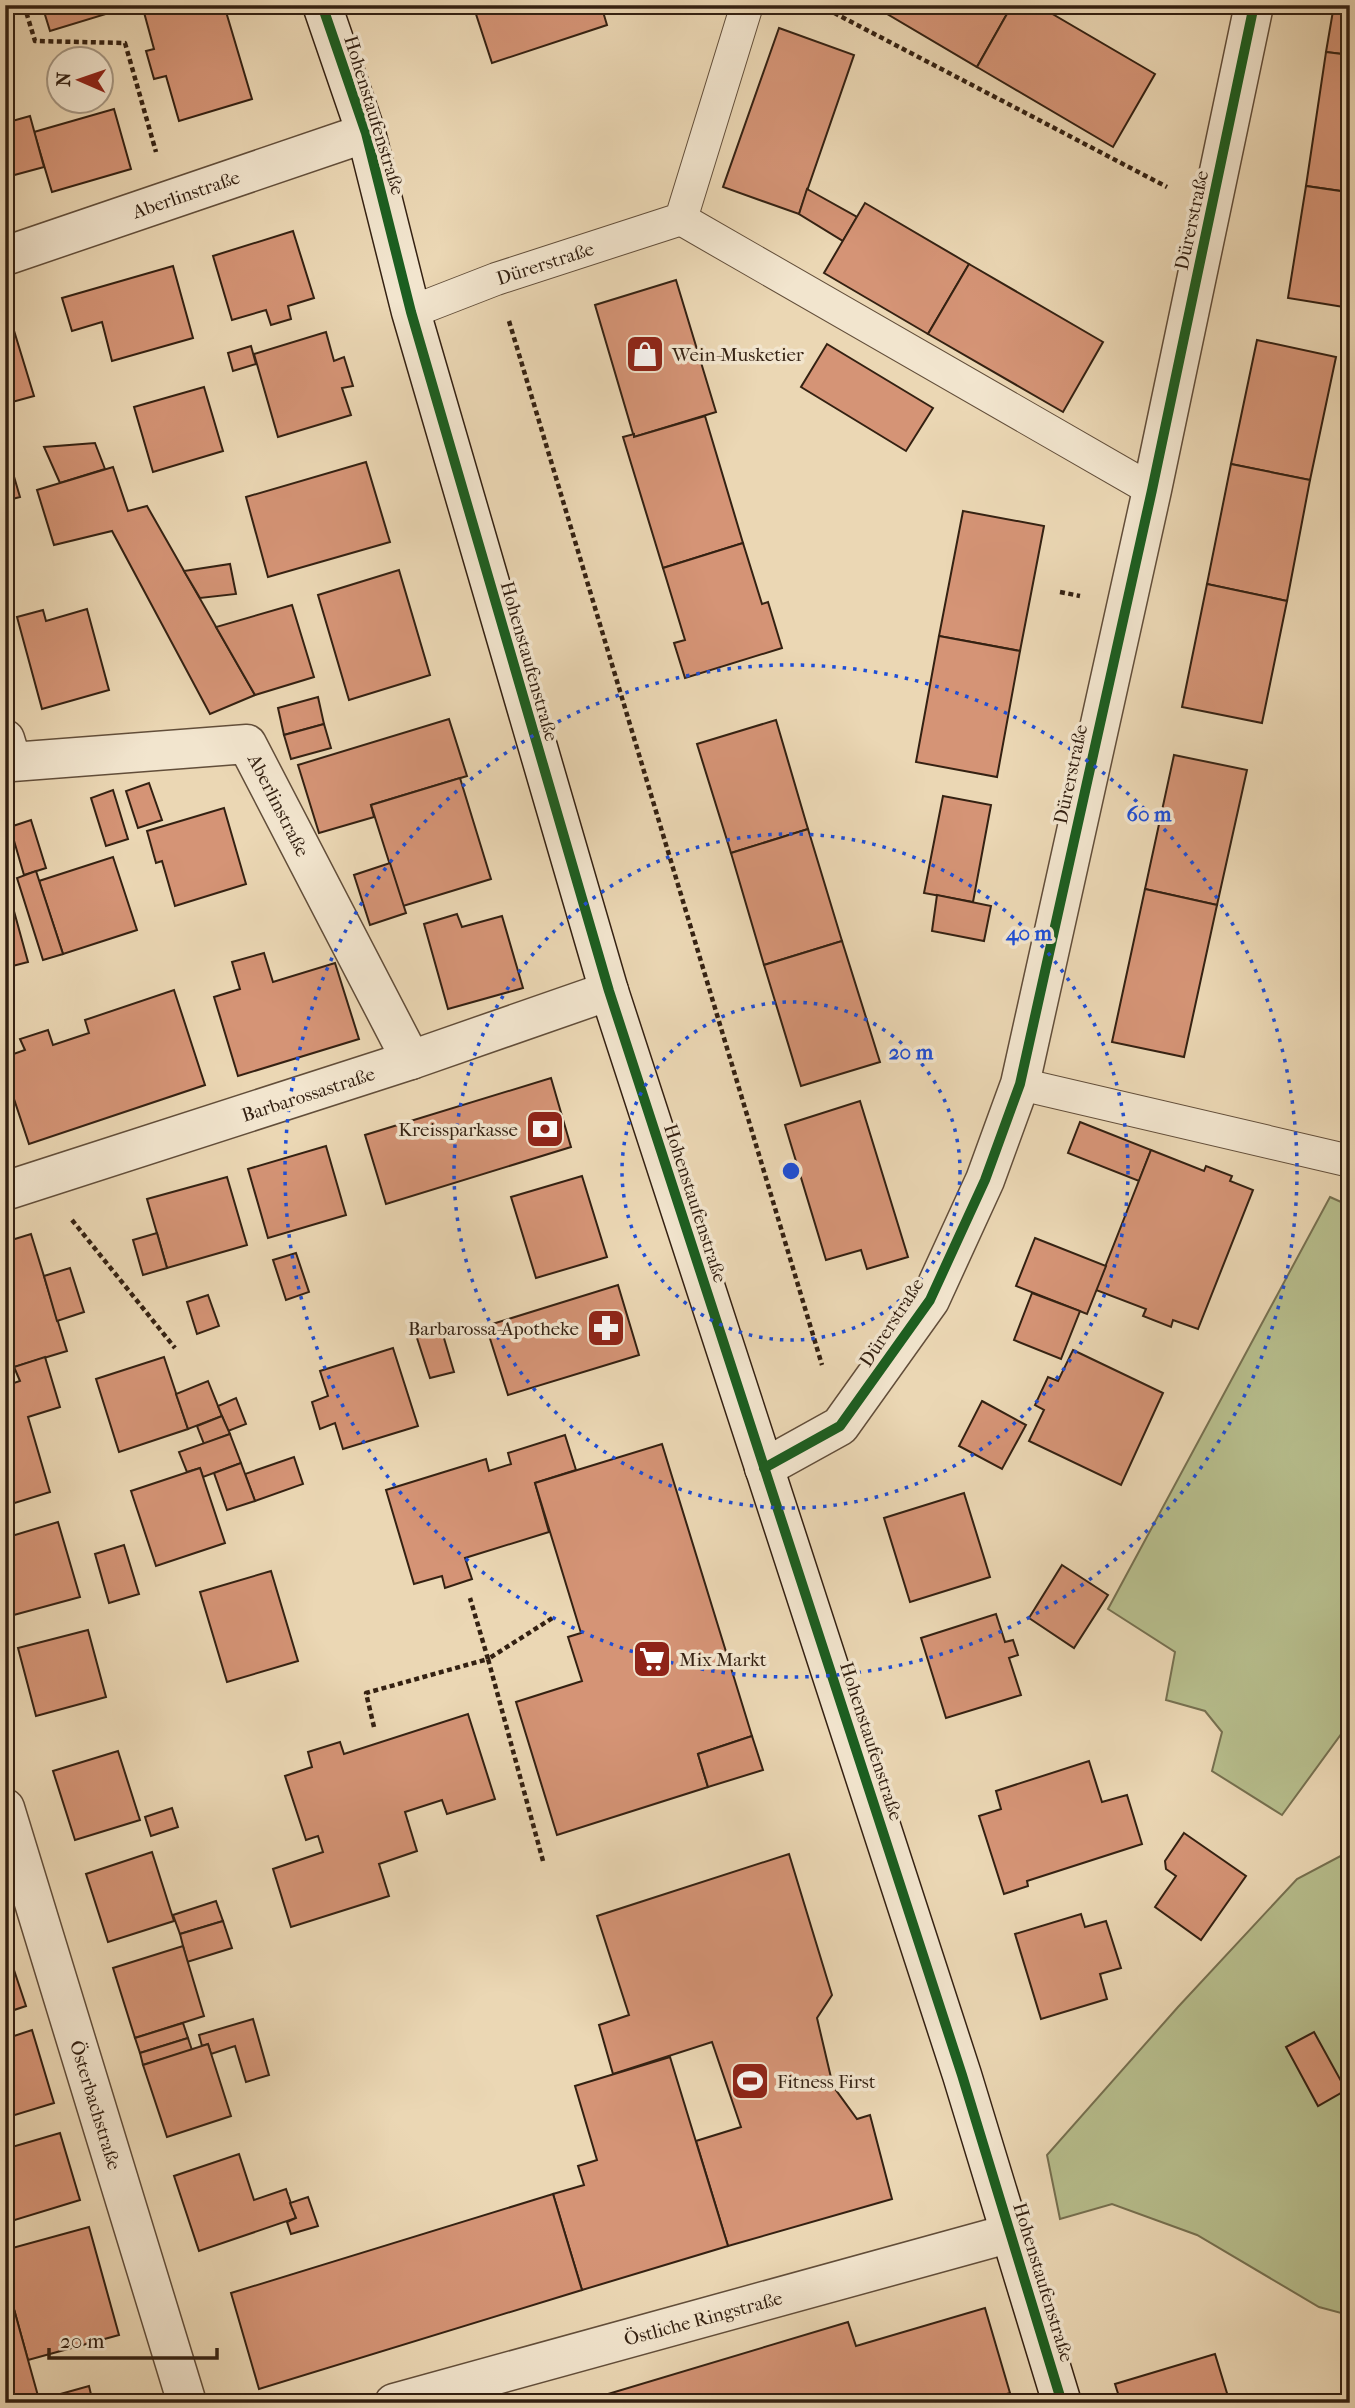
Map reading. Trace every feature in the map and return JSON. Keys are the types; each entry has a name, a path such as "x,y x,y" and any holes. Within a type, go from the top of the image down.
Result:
{"street":[{"name":"Hohenstaufenstraße","path":"322,5 366,133 411,312 610,991 958,2062 1062,2403"},
{"name":"Dürerstraße","path":"764,1468 840,1426 930,1300 985,1180 1020,1084 1152,490 1254,5"},
{"name":"Aberlinstraße","path":"5,256 366,133"},
{"name":"Aberlinstraße","path":"5,739 12,762 247,744 411,1060"},
{"name":"Barbarossastraße","path":"23,1186 411,1060 610,991"},
{"name":"Österbachstraße","path":"5,1808 187,2403"},
{"name":"Östliche Ringstraße","path":"394,2403 1011,2233"}],"lane":[{"path":"747,5 681,219 1152,490"},
{"name":"Dürerstraße","path":"411,312 496,279 681,219"},
{"path":"1020,1084 1350,1161"}],"path":[{"path":"24,5 36,41 125,43 169,200"},
{"path":"819,5 1211,210"},
{"path":"496,279 840,1426"},
{"path":"23,1186 175,1348"},
{"path":"470,1598 543,1861"},
{"path":"374,1727 366,1693 488,1659 554,1617"}],"green space":[{"path":"1330,1197 1350,1206 1350,1726 1342,1733 1282,1815 1212,1771 1222,1732 1205,1711 1166,1700 1175,1652 1108,1609"},
{"path":"1350,1851 1350,2266 1346,2271 1350,2308 1341,2313 1319,2307 1197,2235 1112,2204 1060,2219 1047,2155 1178,2007 1297,1879"}],"building":[{"path":"42,5 128,5 129,7 50,31"},
{"path":"142,5 224,5 252,99 179,121 166,76 154,79 146,51 154,49"},
{"path":"473,5 601,5 607,25 492,63"},
{"path":"872,5 1012,5 977,67"},
{"path":"1012,5 1037,5 1155,74 1113,147 977,67"},
{"path":"1334,5 1350,5 1350,55 1326,52"},
{"path":"779,28 854,55 799,214 723,187"},
{"path":"1326,52 1350,55 1350,184 1342,183 1341,191 1306,186"},
{"path":"30,116 44,167 7,177 5,123"},
{"path":"90,116 116,116 131,169 52,192 34,132"},
{"path":"1342,183 1350,184 1350,308 1288,298 1306,186 1341,191"},
{"path":"807,189 857,217 843,241 799,214"},
{"path":"865,203 969,264 928,334 824,273"},
{"path":"293,231 314,298 288,306 291,319 271,325 266,310 232,320 213,256"},
{"path":"969,264 1103,342 1063,412 928,334"},
{"path":"173,266 193,338 112,361 102,322 72,331 62,298"},
{"path":"676,280 716,412 634,437 595,305"},
{"path":"8,311 34,396 5,404 5,312"},
{"path":"326,332 334,361 344,357 353,386 342,388 351,415 278,437 254,354"},
{"path":"1257,340 1336,357 1310,480 1231,464"},
{"path":"827,344 933,408 906,451 801,387"},
{"path":"251,346 256,364 233,371 228,353"},
{"path":"204,387 223,451 153,472 134,407"},
{"path":"705,416 743,543 663,568 623,437 634,434 634,437"},
{"path":"95,443 105,469 60,483 44,447"},
{"path":"5,446 20,497 5,501"},
{"path":"366,462 390,542 268,577 246,497"},
{"path":"1231,464 1310,480 1287,601 1207,584"},
{"path":"113,467 128,511 147,506 255,695 210,714 112,531 54,545 37,490"},
{"path":"963,511 1044,526 1020,651 939,636"},
{"path":"743,543 762,604 768,602 782,648 685,678 674,643 685,640 663,568"},
{"path":"230,564 236,594 200,598 184,571"},
{"path":"399,570 430,675 349,700 318,595"},
{"path":"1207,584 1287,601 1262,723 1182,707"},
{"path":"292,605 314,677 255,695 216,627"},
{"path":"87,609 109,690 42,709 17,617 43,610 46,621"},
{"path":"939,636 1020,651 997,777 916,762"},
{"path":"318,697 324,724 284,735 278,708"},
{"path":"449,719 467,776 371,805 374,817 319,833 298,765"},
{"path":"776,720 808,829 731,853 697,744"},
{"path":"324,724 331,748 291,759 284,735"},
{"path":"1174,755 1247,770 1217,905 1145,889"},
{"path":"460,778 491,879 403,906 371,805"},
{"path":"149,783 162,820 138,828 126,791"},
{"path":"113,790 128,839 106,846 91,798"},
{"path":"943,796 991,805 973,902 924,893"},
{"path":"224,808 246,884 175,906 162,861 156,863 147,831"},
{"path":"31,820 46,868 24,875 10,827"},
{"path":"808,829 842,941 764,965 731,853"},
{"path":"113,857 137,930 63,954 39,881"},
{"path":"390,863 406,913 370,925 354,875"},
{"path":"36,871 63,954 43,960 17,878"},
{"path":"1145,889 1217,905 1184,1057 1112,1042"},
{"path":"9,893 28,962 5,968 5,894"},
{"path":"937,895 991,906 984,941 932,931"},
{"path":"457,914 462,927 502,916 523,988 448,1009 424,924"},
{"path":"842,941 880,1062 801,1086 764,965"},
{"path":"264,953 273,982 335,963 359,1039 238,1076 214,997 240,989 232,962"},
{"path":"174,990 205,1085 29,1144 5,1072 5,1057 25,1050 20,1039 48,1030 53,1045 89,1033 85,1020"},
{"path":"551,1078 571,1147 386,1204 365,1135"},
{"path":"860,1101 908,1257 867,1269 861,1250 826,1260 785,1125"},
{"path":"1080,1122 1151,1150 1139,1181 1068,1153"},
{"path":"326,1146 346,1215 268,1238 248,1169"},
{"path":"1151,1150 1204,1171 1206,1166 1232,1176 1230,1181 1253,1190 1198,1329 1173,1320 1171,1327 1143,1316 1146,1309 1096,1290"},
{"path":"582,1176 607,1257 536,1278 511,1197"},
{"path":"227,1177 247,1245 167,1268 147,1199"},
{"path":"157,1233 167,1268 143,1275 133,1240"},
{"path":"31,1234 67,1351 14,1367 5,1336 5,1242"},
{"path":"1035,1238 1106,1266 1087,1314 1016,1286"},
{"path":"296,1253 309,1292 286,1300 273,1260"},
{"path":"70,1268 84,1312 57,1321 44,1276"},
{"path":"618,1285 639,1355 508,1395 486,1326"},
{"path":"1032,1293 1080,1311 1061,1359 1014,1340"},
{"path":"208,1295 219,1326 197,1334 187,1302"},
{"path":"441,1328 454,1372 430,1378 416,1335"},
{"path":"393,1348 418,1426 343,1449 335,1423 320,1429 312,1402 328,1396 320,1371"},
{"path":"1073,1350 1163,1393 1121,1485 1029,1441 1044,1410 1035,1405 1048,1377 1058,1381"},
{"path":"45,1357 60,1407 28,1417 50,1492 5,1506 5,1386 20,1381 14,1367"},
{"path":"164,1357 188,1429 119,1452 96,1379"},
{"path":"208,1381 222,1416 188,1429 176,1394"},
{"path":"236,1398 246,1424 228,1431 218,1406"},
{"path":"982,1401 1026,1425 1002,1469 959,1446"},
{"path":"222,1416 230,1434 204,1444 197,1426"},
{"path":"230,1434 241,1463 203,1477 200,1468 187,1472 179,1452"},
{"path":"565,1435 576,1470 535,1483 549,1532 465,1558 472,1579 445,1588 442,1576 414,1584 386,1490 486,1459 489,1471 511,1464 508,1453"},
{"name":"Mix Markt","path":"662,1444 752,1736 698,1754 708,1787 557,1835 516,1702 582,1681 568,1637 581,1633 535,1483"},
{"path":"294,1457 303,1484 255,1501 245,1474"},
{"path":"241,1463 255,1501 227,1510 214,1473"},
{"path":"200,1468 225,1543 156,1566 131,1491"},
{"path":"964,1493 990,1577 910,1602 884,1518"},
{"path":"58,1522 80,1597 10,1616 5,1599 5,1538"},
{"path":"124,1545 139,1594 109,1603 95,1554"},
{"path":"1062,1565 1108,1595 1074,1648 1029,1618"},
{"path":"271,1571 298,1661 227,1682 200,1592"},
{"path":"996,1614 1005,1642 1013,1640 1018,1655 1009,1658 1021,1695 946,1718 921,1638"},
{"path":"88,1630 106,1697 36,1716 18,1648"},
{"path":"468,1714 495,1799 447,1814 442,1800 405,1812 417,1851 379,1864 389,1896 291,1927 273,1869 323,1852 318,1836 306,1840 285,1776 312,1767 308,1752 340,1742 344,1754"},
{"path":"752,1736 763,1770 708,1787 698,1754"},
{"path":"118,1751 140,1820 75,1840 53,1771"},
{"path":"1089,1761 1102,1802 1127,1795 1142,1844 1027,1881 1028,1886 1004,1894 979,1816 1001,1809 996,1791"},
{"path":"172,1808 178,1827 151,1836 145,1817"},
{"path":"1184,1833 1246,1876 1201,1940 1155,1907 1176,1876 1166,1869 1165,1861"},
{"path":"152,1852 174,1921 108,1942 86,1874"},
{"path":"789,1854 832,1995 817,2018 833,2086 857,2119 870,2115 892,2199 728,2246 696,2141 741,2127 712,2042 613,2074 599,2025 629,2015 597,1916"},
{"path":"216,1901 223,1921 180,1934 173,1915"},
{"path":"1081,1914 1085,1927 1106,1921 1121,1968 1100,1974 1107,1999 1041,2019 1015,1934"},
{"path":"223,1921 232,1948 187,1962 180,1934"},
{"path":"5,1943 26,2006 5,2013"},
{"path":"183,1946 204,2016 135,2038 113,1968"},
{"path":"253,2019 269,2075 246,2082 235,2046 211,2054 208,2044 202,2046 199,2035"},
{"path":"183,2023 188,2038 140,2053 135,2038"},
{"path":"32,2030 54,2103 5,2118 5,2039"},
{"path":"1314,2032 1346,2090 1318,2106 1286,2047"},
{"path":"188,2038 192,2050 143,2065 140,2053"},
{"path":"208,2044 231,2116 167,2137 143,2065"},
{"path":"670,2057 728,2246 582,2290 553,2194 584,2185 578,2166 597,2160 575,2086"},
{"path":"60,2133 80,2200 5,2223 5,2149"},
{"path":"239,2154 254,2200 286,2189 296,2218 199,2251 174,2176"},
{"path":"553,2194 582,2290 259,2389 231,2293"},
{"path":"308,2197 318,2226 291,2234 287,2222 296,2218 290,2203"},
{"path":"89,2227 119,2335 28,2360 12,2302 5,2304 5,2250"},
{"path":"12,2302 40,2403 5,2403 5,2304"},
{"path":"985,2308 1010,2393 977,2403 578,2403 848,2322 856,2346"},
{"path":"1215,2354 1230,2403 1121,2403 1115,2384"},
{"path":"89,2386 93,2403 40,2403 39,2400"}],"cycle path":[{"path":"322,5 366,133 411,312 609,991 962,2075 1062,2403"},
{"path":"764,1468 840,1426 930,1300 985,1180 1020,1084 1152,490 1254,5"}],"place":[{"name":"Wein-Musketier","path":"645,354"},
{"name":"Kreissparkasse","path":"545,1129"},
{"name":"Barbarossa-Apotheke","path":"606,1328"},
{"name":"Mix Markt","path":"652,1659"},
{"name":"Fitness First","path":"750,2081"}]}
